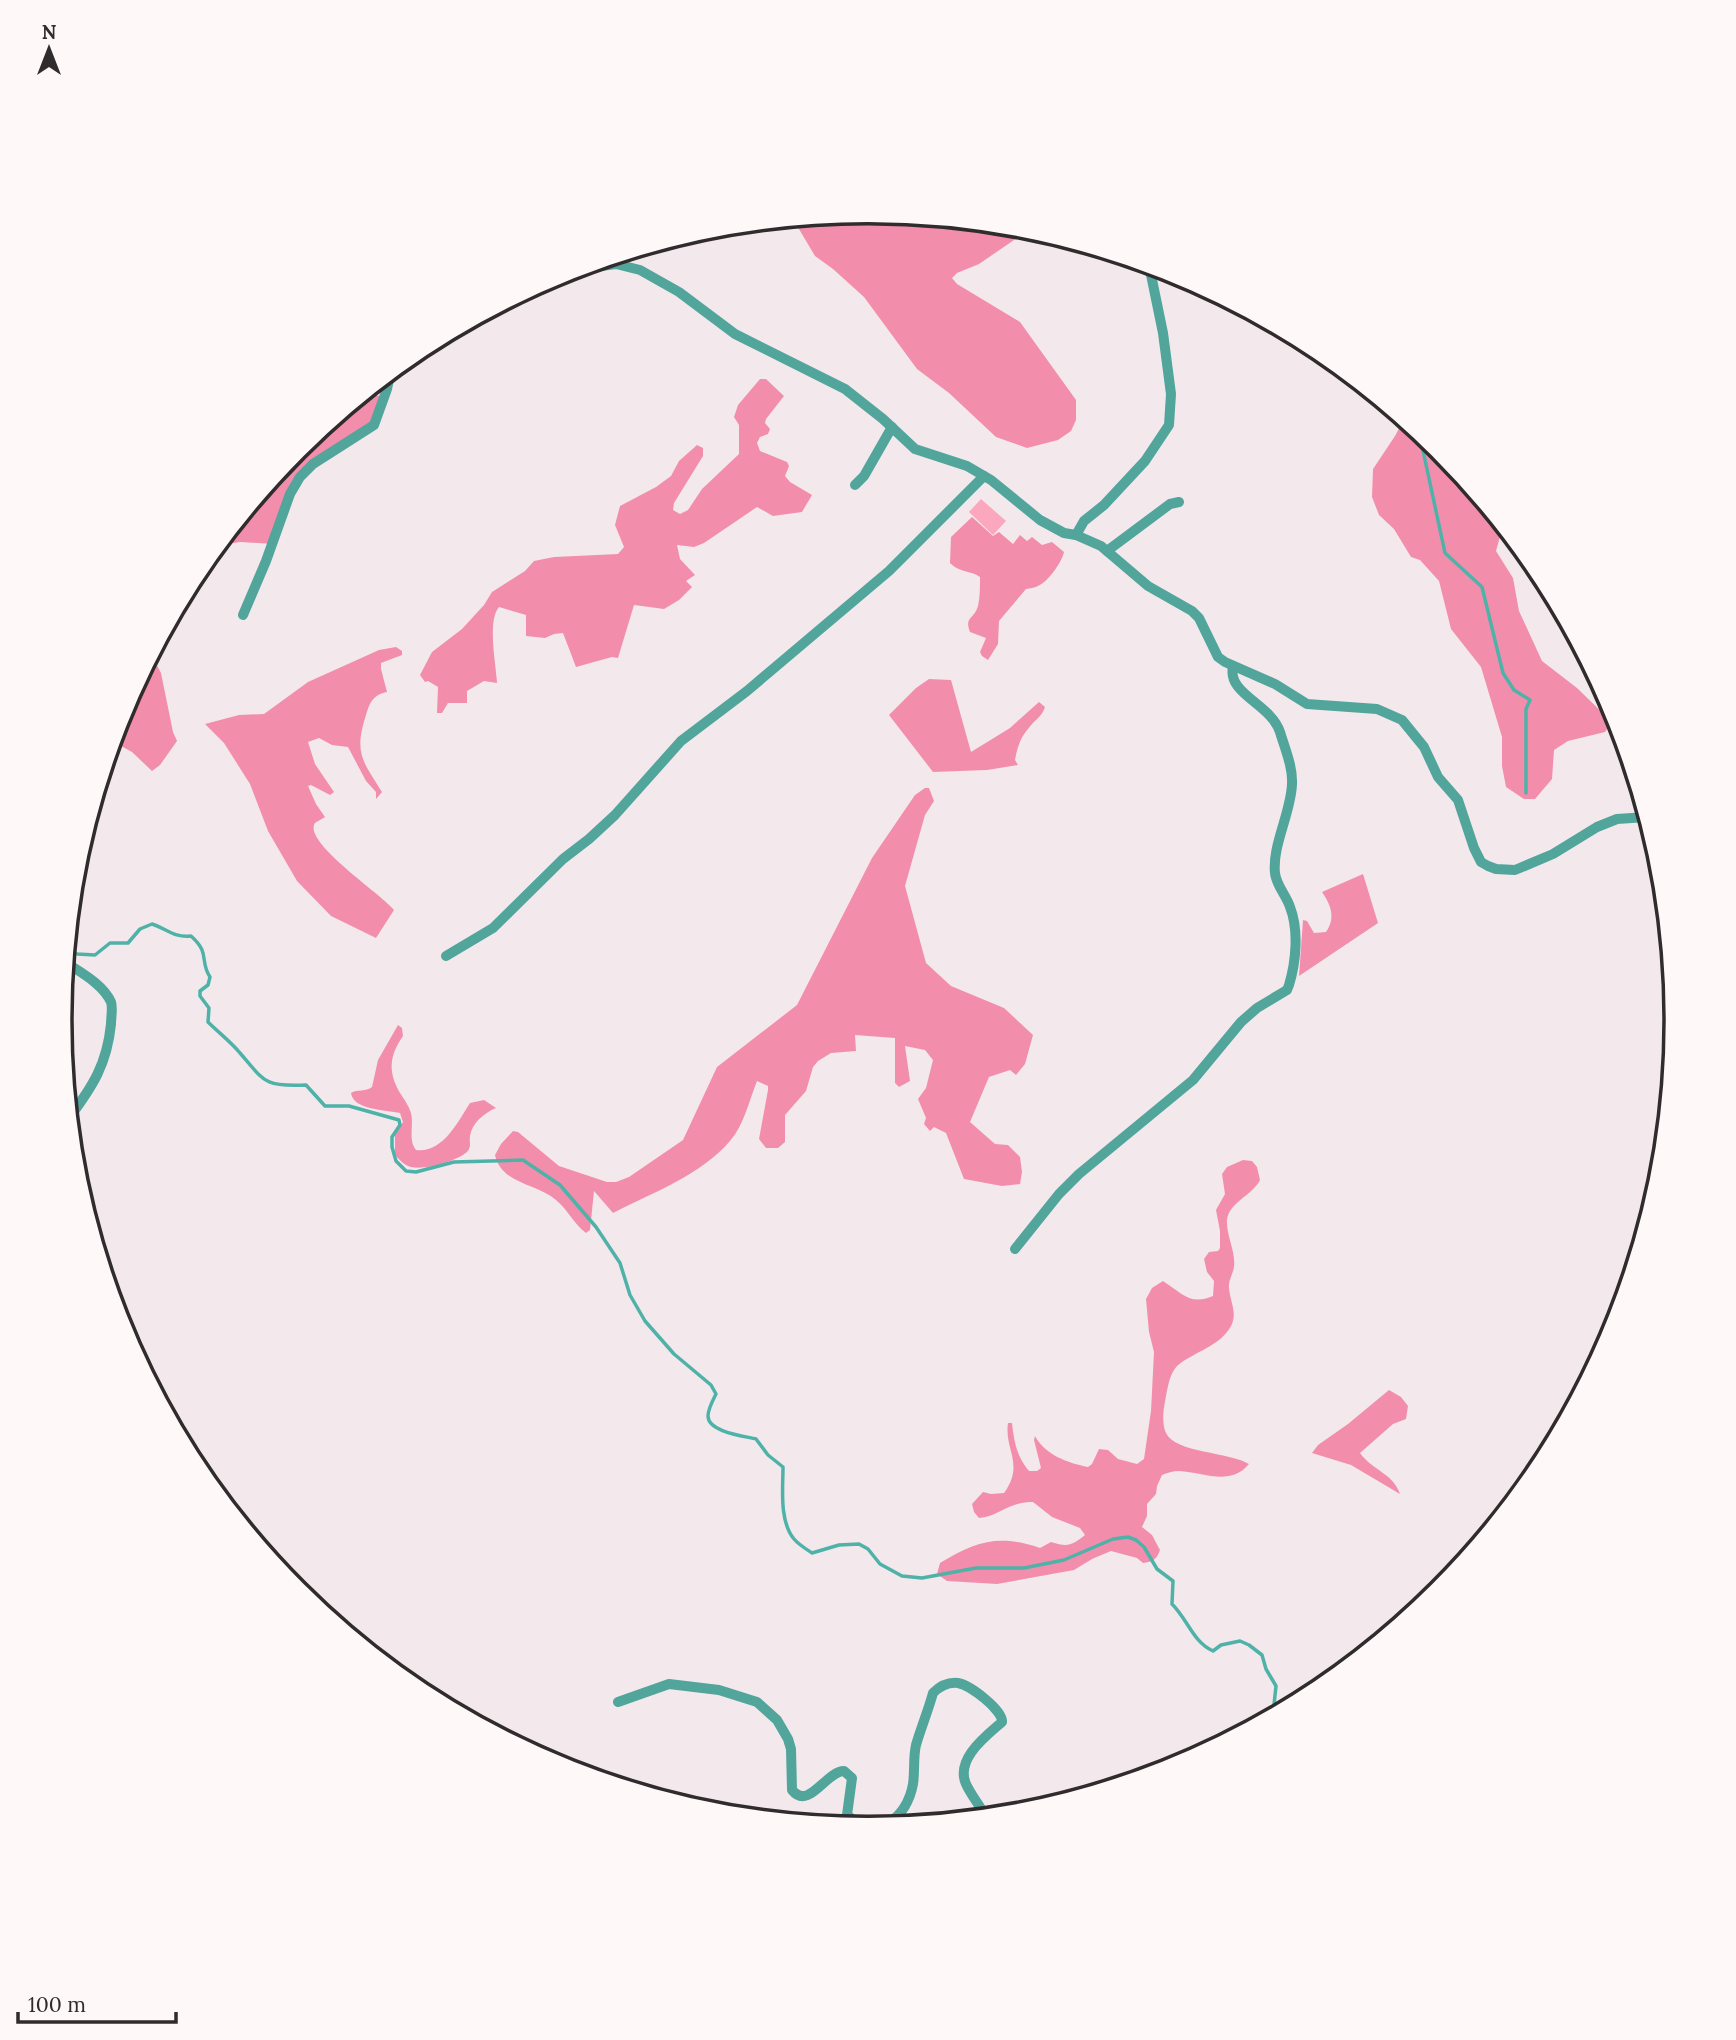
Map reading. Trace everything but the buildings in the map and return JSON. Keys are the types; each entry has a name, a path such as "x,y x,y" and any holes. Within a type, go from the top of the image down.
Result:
{"street":[{"path":"615,265 628,265 679,292 735,334 845,389 915,449 967,466 1040,520 1107,551 1148,586 1192,611 1199,618 1218,657 1234,667 1275,684 1307,704 1377,709 1402,720 1424,747 1438,778 1458,800 1481,862 1496,869 1515,870 1553,854 1597,827 1617,819 1638,818"},
{"path":"1076,535 1084,521 1112,497 1145,461 1168,425 1171,394 1152,276"},
{"path":"243,615 266,561 281,513 295,486 313,464 374,425 388,385"},
{"path":"855,485 864,476 892,427"},
{"path":"446,956 493,928 564,859 615,815 681,741 747,691 889,571 984,476"},
{"path":"1107,551 1170,504 1179,502"},
{"path":"1015,1249 1059,1194 1079,1174 1177,1096 1241,1022 1257,1008 1287,990 1289,985 1295,932 1290,906 1275,876 1275,862 1288,812 1292,776 1276,722 1263,707 1242,692 1233,677 1234,667"},
{"path":"73,967 100,988 111,1002 112,1008 109,1039 100,1071 77,1106"},
{"path":"618,1702 669,1684 711,1688 749,1699 770,1713 783,1729 791,1749 794,1794 808,1796 835,1772 844,1771 852,1777 849,1816"},
{"path":"896,1815 906,1804 913,1786 915,1748 933,1693 948,1684 963,1685 1002,1714 1002,1722 986,1736 965,1762 965,1781 981,1808"}],"shaded area":[{"path":"920,225 1017,238 979,264 957,273 952,278 957,284 1020,322 1076,400 1076,420 1071,431 1058,440 1027,448 996,437 949,393 917,369 864,297 815,256 798,227"},
{"path":"760,379 766,379 784,396 766,419 765,423 770,429 768,434 760,437 757,443 760,451 787,462 789,466 785,476 812,495 802,512 773,516 757,507 704,543 694,547 677,545 680,559 695,575 686,581 692,587 679,600 664,609 634,605 618,658 612,657 576,667 563,633 545,638 526,636 526,615 499,607 493,622 497,683 484,681 467,691 467,703 448,703 442,713 437,713 438,687 425,682 420,675 432,652 462,629 492,592 525,571 534,561 554,557 618,554 624,547 615,525 620,506 671,476 679,461 697,445 703,448 703,456 674,503 673,510 680,514 688,510 702,489 739,454 739,425 734,417 738,405"},
{"path":"375,394 386,398 376,428 325,457 290,494 273,544 230,544 269,495 305,457"},
{"path":"1400,427 1467,495 1500,535 1496,551 1513,578 1519,611 1542,661 1577,688 1604,715 1608,727 1605,732 1568,741 1554,750 1552,779 1535,799 1524,799 1506,787 1502,766 1502,737 1481,667 1451,629 1439,581 1420,560 1411,557 1394,529 1379,515 1372,497 1373,469"},
{"path":"981,499 1006,521 993,535 969,512"},
{"path":"972,517 993,536 999,532 1013,544 1020,535 1027,541 1032,537 1042,545 1052,542 1064,552 1050,576 1042,584 1026,589 999,621 998,644 988,660 980,652 986,638 970,632 968,627 969,620 978,606 980,577 950,563 951,537"},
{"path":"396,647 402,651 402,655 381,663 387,692 375,697 362,728 362,756 382,792 376,799 376,792 366,781 348,747 332,745 319,738 308,742 315,764 334,792 330,795 308,786 325,817 315,823 314,832 331,855 394,910 376,938 331,916 297,881 268,831 250,784 224,743 205,724 239,715 264,714 308,682 379,650"},
{"path":"156,664 161,673 177,741 160,765 152,771 132,752 121,746"},
{"path":"929,679 951,680 971,752 1010,728 1039,702 1045,707 1021,740 1015,760 1018,765 987,770 933,772 889,715"},
{"path":"929,788 934,801 925,815 905,886 926,963 951,986 1004,1008 1033,1035 1025,1064 1016,1075 1010,1070 989,1077 970,1122 995,1144 1008,1145 1020,1157 1020,1184 1002,1186 964,1179 946,1133 934,1127 930,1131 924,1124 926,1118 918,1099 926,1088 933,1060 925,1050 905,1046 910,1081 899,1087 895,1083 895,1038 855,1035 856,1051 831,1053 813,1067 806,1091 785,1115 785,1142 778,1148 766,1148 759,1139 768,1086 757,1081 739,1128 718,1153 691,1173 613,1213 594,1191 590,1230 586,1233 548,1194 504,1172 495,1155 513,1131 518,1132 559,1166 607,1182 629,1177 683,1140 717,1067 797,1005 872,858 915,795"},
{"path":"1363,874 1378,923 1299,976 1303,920 1307,921 1314,933 1326,932 1331,922 1331,912 1322,892"},
{"path":"398,1025 402,1028 403,1036 393,1057 393,1078 411,1113 412,1142 416,1150 426,1150 442,1142 470,1103 484,1100 496,1108 476,1123 471,1131 467,1152 439,1165 421,1168 406,1165 395,1155 395,1135 403,1122 400,1113 364,1106 353,1099 351,1093 372,1087 378,1060"},
{"path":"1243,1160 1252,1161 1257,1167 1260,1180 1232,1208 1227,1220 1234,1261 1229,1285 1234,1311 1232,1324 1221,1338 1174,1369 1163,1418 1166,1433 1180,1445 1249,1464 1242,1471 1225,1477 1179,1471 1162,1475 1156,1494 1147,1504 1147,1516 1142,1527 1152,1535 1160,1550 1156,1558 1149,1562 1143,1563 1137,1558 1111,1551 1074,1570 997,1584 947,1581 937,1574 940,1563 965,1549 988,1542 1012,1541 1040,1548 1051,1542 1069,1544 1085,1535 1080,1528 1052,1517 1033,1502 1018,1504 986,1517 979,1518 974,1512 972,1504 983,1492 1004,1493 1010,1483 1013,1465 1008,1423 1012,1423 1017,1449 1029,1471 1041,1468 1035,1436 1039,1443 1058,1457 1088,1467 1099,1449 1108,1450 1118,1459 1137,1464 1144,1459 1151,1411 1154,1352 1146,1299 1152,1288 1163,1281 1192,1299 1213,1296 1214,1281 1207,1272 1204,1259 1209,1252 1218,1251 1220,1248 1216,1210 1225,1194 1222,1174 1227,1167"},
{"path":"1389,1390 1401,1397 1408,1406 1406,1419 1393,1424 1360,1453 1393,1481 1400,1494 1351,1465 1312,1453 1318,1445"}],"waterway":[{"path":"1423,449 1445,553 1482,587 1503,673 1514,690 1530,700 1526,709 1526,793"},
{"path":"75,952 95,955 110,943 128,943 140,929 152,924 175,934 191,936 203,952 210,977 208,985 200,991 200,996 209,1008 208,1022 267,1081 281,1085 306,1085 325,1106 349,1106 399,1120 400,1125 392,1137 392,1147 396,1161 406,1171 416,1172 454,1162 523,1160 560,1185 596,1227 620,1263 630,1295 645,1321 674,1354 711,1385 716,1394 709,1410 710,1421 720,1430 756,1439 768,1455 783,1467 783,1504 789,1532 800,1545 812,1553 839,1545 859,1544 868,1549 880,1564 902,1576 922,1578 976,1568 1024,1568 1064,1560 1113,1539 1128,1537 1144,1547 1157,1569 1173,1581 1172,1604 1200,1642 1213,1651 1221,1645 1240,1641 1262,1655 1266,1669 1276,1686 1274,1705"}]}
